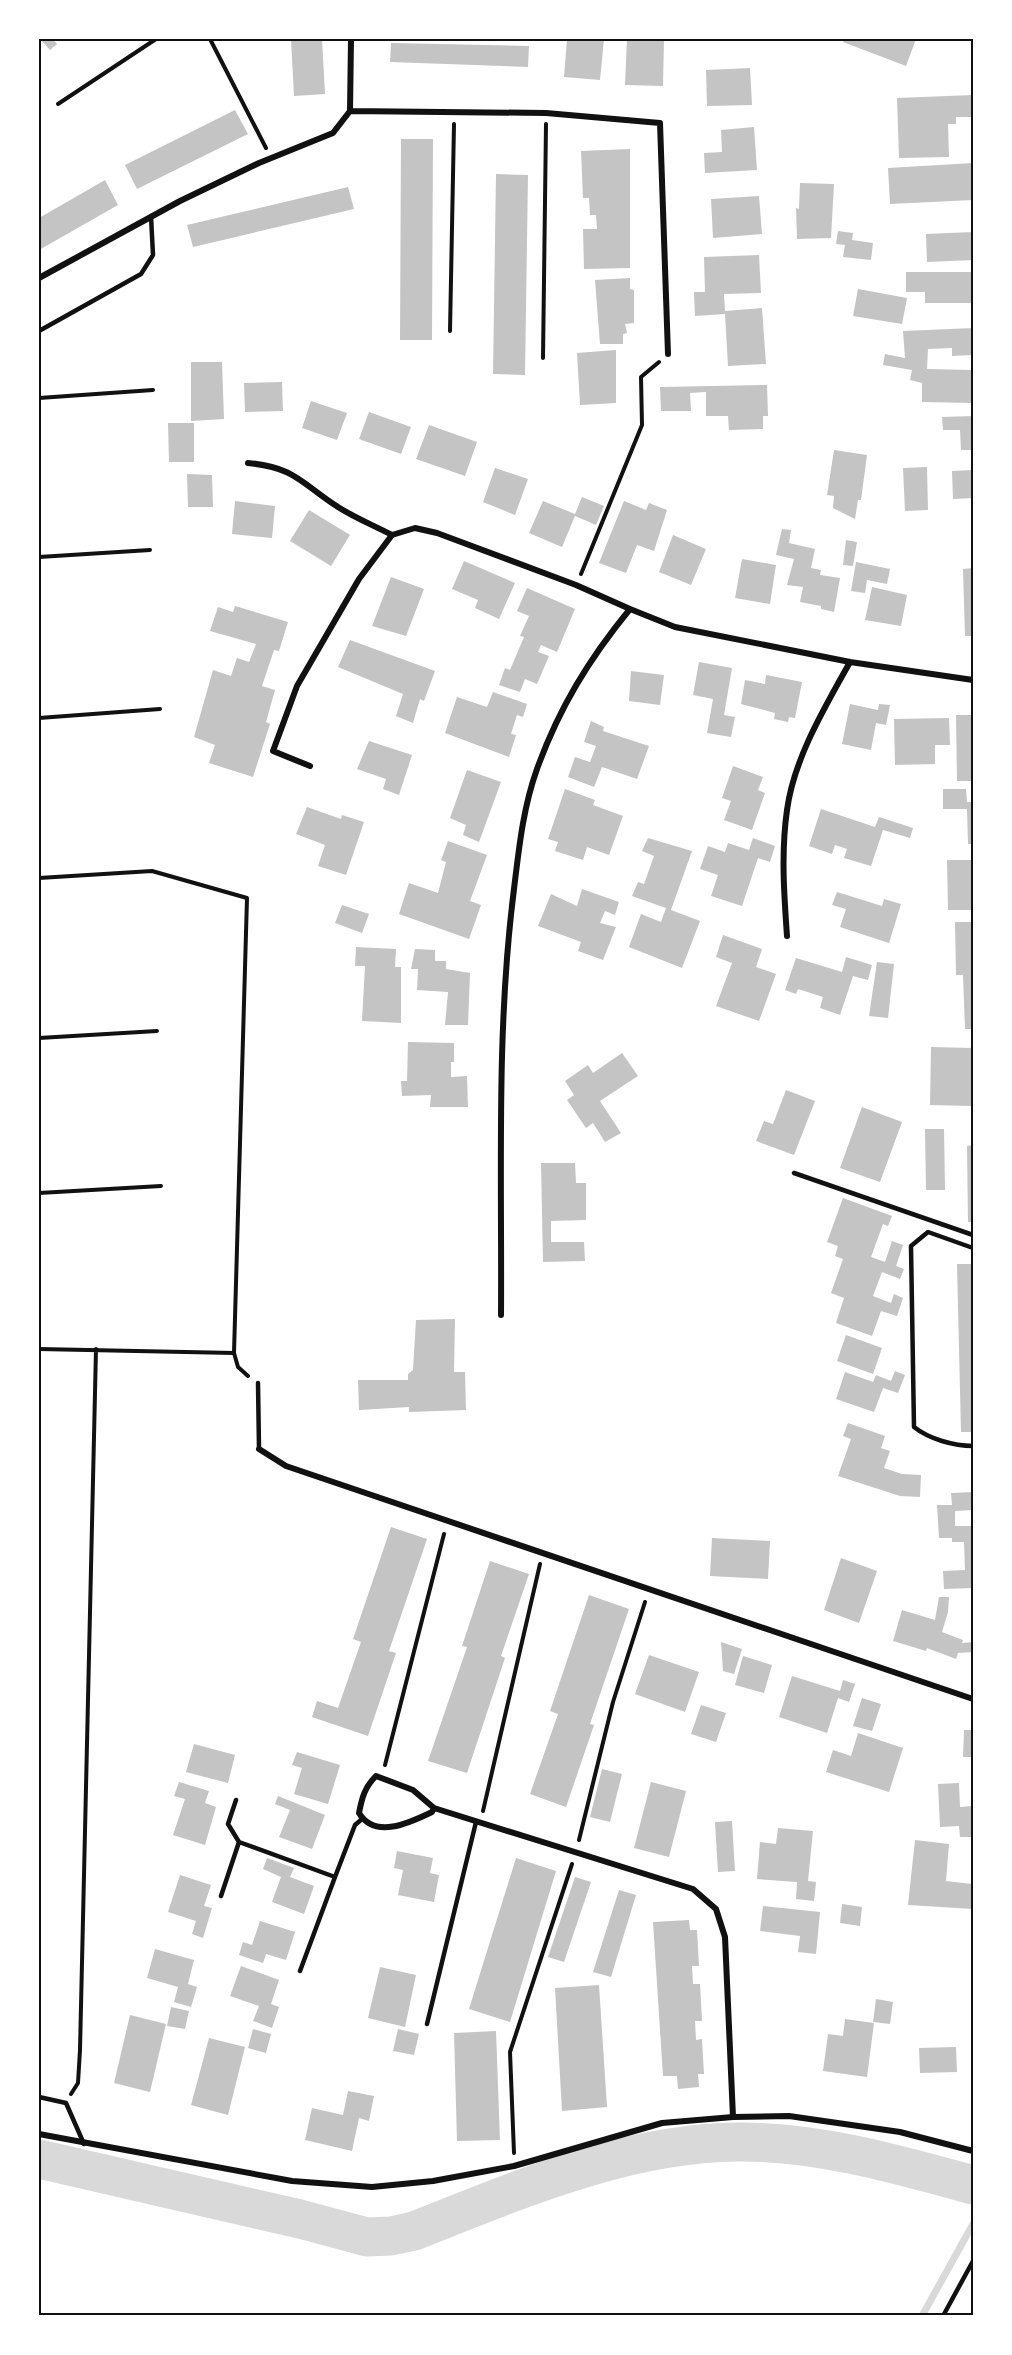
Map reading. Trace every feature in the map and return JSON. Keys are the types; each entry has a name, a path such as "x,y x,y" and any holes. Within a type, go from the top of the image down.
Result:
{"street":[{"path":"39,278 151,216 271,158 333,133 350,111 351,39"},
{"path":"350,111 546,113 660,123 668,354"},
{"path":"248,462 272,465 295,474 338,507 392,535"},
{"path":"310,766 273,751 297,686 358,579 392,535 415,528 437,533 576,585 675,627 850,662 973,680"},
{"path":"501,1316 503,1046 507,941 524,815 536,771 564,705 593,654 630,609"},
{"path":"787,936 783,872 787,810 791,789 813,734 850,662"},
{"path":"259,1449 286,1466 973,1700"},
{"path":"434,1808 432,1812 411,1822 386,1828 362,1819 359,1813 366,1787 376,1776 381,1777 412,1790 434,1808 693,1889 716,1909 725,1937 733,2117"},
{"path":"39,2134 292,2181 372,2187 433,2181 514,2166 662,2123 733,2117 800,2117 900,2132 973,2151"}],"lane":[{"path":"39,331 141,274 153,255 151,216"},
{"path":"794,1173 973,1235"},
{"path":"973,1248 928,1232 911,1246 914,1427 924,1435 963,1446 973,1446"},
{"path":"258,1383 259,1449"},
{"path":"236,1800 228,1824 239,1842 335,1876"},
{"path":"300,1971 355,1825 362,1819"},
{"path":"427,2024 478,1823"},
{"path":"221,1896 239,1842"},
{"path":"39,2097 66,2103 84,2144"},
{"path":"943,2316 973,2261"}],"path":[{"path":"58,104 156,39"},
{"path":"210,39 271,158"},
{"path":"450,331 454,113"},
{"path":"543,358 546,113"},
{"path":"576,585 642,425 641,377 668,354"},
{"path":"39,398 153,390"},
{"path":"39,556 150,550"},
{"path":"39,718 160,709"},
{"path":"39,878 152,872 247,898 234,1353 237,1367 258,1383"},
{"path":"39,1038 157,1031"},
{"path":"39,1192 161,1186"},
{"path":"39,1348 234,1353"},
{"path":"66,2103 78,2083 80,2050 96,1349"},
{"path":"381,1777 390,1753 448,1522"},
{"path":"478,1823 542,1554"},
{"path":"514,2166 510,2052 576,1852 613,1702 649,1591"}],"building":[{"path":"40,39 53,39 57,44 50,50"},
{"path":"291,39 322,39 325,94 294,96"},
{"path":"567,39 604,39 600,80 564,77"},
{"path":"627,39 664,39 663,86 625,85"},
{"path":"844,39 916,39 906,66 843,42"},
{"path":"391,43 529,46 528,67 390,62"},
{"path":"750,68 752,105 707,106 706,70"},
{"path":"973,95 973,117 956,117 956,124 948,124 949,157 899,158 897,98"},
{"path":"235,110 248,134 137,189 125,165"},
{"path":"754,127 757,170 705,173 704,153 722,152 721,130"},
{"path":"401,139 433,139 432,340 400,340"},
{"path":"630,149 630,268 584,269 583,229 597,229 596,215 590,215 589,198 583,198 581,151"},
{"path":"973,163 973,200 890,204 888,168"},
{"path":"496,174 528,175 525,375 493,374"},
{"path":"105,180 118,205 39,250 39,218"},
{"path":"800,183 834,184 831,238 797,239 796,208 799,209"},
{"path":"348,187 354,209 193,247 187,225"},
{"path":"759,196 762,234 713,238 711,199"},
{"path":"838,231 853,233 852,240 873,243 871,260 843,257 845,245 836,244"},
{"path":"973,232 973,260 927,262 926,234"},
{"path":"759,255 761,293 724,294 725,311 762,308 766,364 728,366 725,314 695,316 694,292 705,292 704,257"},
{"path":"906,272 973,272 973,303 925,303 925,292 906,292"},
{"path":"630,278 630,289 634,290 634,323 625,324 627,333 623,334 623,344 600,344 595,280"},
{"path":"858,289 907,298 902,324 853,316"},
{"path":"973,328 973,355 952,356 952,348 928,349 927,369 973,370 973,403 922,402 922,383 910,380 912,370 883,365 885,354 905,358 903,331"},
{"path":"616,350 616,403 580,405 577,353"},
{"path":"191,362 222,362 224,419 191,421"},
{"path":"282,382 283,411 245,412 244,383"},
{"path":"767,385 768,416 763,416 763,429 729,430 728,416 706,416 706,392 690,393 691,411 661,411 660,387"},
{"path":"311,401 347,413 337,440 302,428"},
{"path":"369,412 411,427 401,454 359,439"},
{"path":"973,416 973,450 961,450 960,430 943,430 942,417"},
{"path":"168,423 194,423 194,462 169,462"},
{"path":"429,425 477,442 465,476 416,459"},
{"path":"834,450 867,455 861,500 858,500 855,519 833,508 834,496 827,495"},
{"path":"927,467 928,510 905,511 903,468"},
{"path":"495,468 528,479 515,515 483,502"},
{"path":"973,470 973,498 953,499 952,471"},
{"path":"187,474 212,475 213,507 188,507"},
{"path":"582,497 604,506 596,525 575,516 562,547 529,533 543,501 575,514"},
{"path":"235,501 275,506 272,538 232,534"},
{"path":"624,501 646,510 649,503 667,510 654,551 637,545 626,573 599,563"},
{"path":"309,510 350,535 331,566 290,541"},
{"path":"782,529 791,530 789,543 815,549 811,568 821,570 820,575 840,578 834,612 821,609 821,606 800,602 803,587 787,585 794,559 776,555"},
{"path":"673,535 706,549 691,585 659,572"},
{"path":"846,540 857,542 853,566 843,565"},
{"path":"742,559 776,565 770,604 735,598"},
{"path":"464,561 515,583 499,619 475,608 478,600 452,589"},
{"path":"856,562 890,569 887,584 867,580 865,593 851,591"},
{"path":"973,568 973,636 965,636 963,569"},
{"path":"391,577 424,589 406,636 372,626"},
{"path":"872,587 907,595 901,626 865,620"},
{"path":"527,588 575,609 557,652 541,645 538,652 549,656 537,684 525,679 520,692 499,685 505,668 510,670 524,637 520,636 529,616 517,611"},
{"path":"235,606 288,622 279,651 274,650 262,686 275,690 266,722 270,724 253,777 209,763 215,745 194,737 213,670 231,676 237,658 249,662 256,644 210,631 218,607 233,612"},
{"path":"350,640 435,671 424,701 420,699 413,723 396,716 403,694 338,667"},
{"path":"699,662 732,668 724,715 735,717 731,737 707,733 713,699 693,695"},
{"path":"631,671 664,675 660,705 629,701"},
{"path":"766,675 802,682 795,718 789,717 788,722 774,719 775,713 741,704 745,680 765,684"},
{"path":"493,692 527,704 523,717 517,715 511,734 516,735 509,757 445,733 457,697 487,707"},
{"path":"850,704 878,710 879,704 890,705 886,725 876,723 871,750 842,744"},
{"path":"956,715 973,715 973,781 957,781"},
{"path":"949,718 950,745 935,745 935,764 895,765 894,719"},
{"path":"591,721 604,727 603,731 649,746 637,779 602,767 594,787 568,777 575,757 590,762 596,746 584,742"},
{"path":"369,741 412,755 399,795 383,789 386,779 357,769"},
{"path":"733,766 763,777 758,790 765,793 752,830 724,820 731,801 722,798"},
{"path":"467,770 501,782 479,842 463,835 466,825 450,818"},
{"path":"565,789 595,800 593,805 623,816 609,855 587,847 583,860 555,851 558,842 548,839"},
{"path":"943,789 966,789 967,802 973,802 973,844 968,844 967,809 943,809"},
{"path":"307,807 341,819 342,815 364,822 346,875 318,866 325,845 296,834"},
{"path":"821,809 875,827 879,817 913,828 910,838 883,830 871,866 844,858 847,849 835,845 832,854 809,846"},
{"path":"648,838 692,851 671,910 700,921 682,968 629,947 641,914 661,922 666,908 632,896 638,882 644,884 654,856 642,851"},
{"path":"753,838 775,846 770,862 758,858 742,906 711,896 718,875 700,869 708,846 725,852 728,843 749,850"},
{"path":"448,841 487,855 470,901 481,905 469,939 399,914 409,883 438,893 446,862 441,860"},
{"path":"947,860 973,860 973,910 948,910"},
{"path":"582,889 619,902 615,915 605,911 600,923 616,927 603,960 578,951 581,942 538,926 551,894 577,906"},
{"path":"837,892 882,906 884,899 901,904 889,943 840,927 846,909 832,905"},
{"path":"342,905 369,914 362,933 335,923"},
{"path":"955,922 973,922 973,1029 965,1029 963,975 956,975"},
{"path":"723,935 762,949 756,967 776,974 759,1021 716,1006 732,963 716,957"},
{"path":"356,947 396,949 395,967 401,967 401,1023 362,1021 365,966 355,966"},
{"path":"415,949 435,950 435,961 446,961 446,969 470,973 468,1025 445,1025 448,992 417,990 418,969 411,969"},
{"path":"846,957 872,965 868,980 853,976 840,1015 820,1008 823,997 798,989 796,994 785,990 796,958 842,972"},
{"path":"877,962 894,964 888,1018 869,1016"},
{"path":"408,1042 454,1043 451,1077 467,1076 468,1107 430,1107 431,1095 402,1096 401,1081 407,1081"},
{"path":"931,1047 973,1048 973,1106 930,1105"},
{"path":"622,1053 638,1076 600,1101 621,1133 605,1142 593,1123 586,1128 567,1100 574,1095 565,1081 588,1065 593,1073"},
{"path":"786,1090 815,1101 794,1155 756,1141 764,1121 773,1124"},
{"path":"862,1107 902,1122 880,1182 840,1168"},
{"path":"925,1129 944,1129 945,1190 926,1190"},
{"path":"973,1145 973,1222 968,1222 967,1146"},
{"path":"541,1163 575,1163 576,1183 586,1183 586,1220 551,1221 551,1242 584,1242 585,1261 543,1262"},
{"path":"843,1198 892,1216 888,1226 883,1224 871,1257 885,1262 892,1241 903,1245 896,1266 904,1269 900,1279 882,1272 873,1296 891,1303 894,1294 903,1298 897,1316 881,1311 872,1336 836,1323 844,1298 831,1293 843,1259 835,1256 838,1246 827,1242"},
{"path":"957,1264 973,1264 973,1432 961,1432"},
{"path":"455,1319 454,1372 465,1372 466,1410 409,1412 409,1407 359,1410 358,1380 408,1380 408,1374 413,1370 416,1320"},
{"path":"846,1335 882,1348 873,1374 837,1361"},
{"path":"895,1371 905,1375 898,1393 883,1388 874,1412 836,1399 845,1372 873,1382 876,1375 891,1381"},
{"path":"848,1423 885,1436 881,1448 890,1451 884,1468 902,1474 921,1475 920,1497 900,1496 838,1476 851,1439 843,1436"},
{"path":"973,1492 973,1510 955,1511 955,1526 973,1526 973,1588 944,1589 943,1571 965,1570 964,1542 952,1542 952,1538 939,1538 937,1505 952,1505 951,1493"},
{"path":"391,1527 427,1539 389,1651 396,1653 368,1736 312,1717 317,1701 338,1708 361,1642 353,1639"},
{"path":"712,1538 770,1541 768,1579 710,1576"},
{"path":"841,1558 877,1571 859,1623 824,1610"},
{"path":"490,1561 529,1574 501,1656 505,1658 467,1773 428,1761 467,1647 462,1646"},
{"path":"589,1595 629,1609 590,1724 594,1725 566,1807 530,1794 558,1714 550,1711"},
{"path":"939,1597 949,1597 948,1612 942,1632 963,1640 962,1643 973,1642 973,1652 958,1653 956,1659 927,1648 926,1651 893,1641 902,1610 935,1620"},
{"path":"721,1642 742,1649 734,1674 723,1671"},
{"path":"649,1655 699,1672 685,1712 635,1694"},
{"path":"743,1656 772,1665 764,1693 735,1685"},
{"path":"792,1676 840,1691 843,1680 855,1684 849,1702 838,1698 827,1733 779,1717"},
{"path":"862,1698 881,1704 872,1731 853,1726"},
{"path":"701,1705 726,1713 716,1742 691,1734"},
{"path":"964,1730 973,1730 973,1757 963,1757"},
{"path":"858,1733 903,1748 889,1792 826,1772 833,1750 851,1756"},
{"path":"194,1744 235,1755 228,1783 186,1772"},
{"path":"297,1752 340,1765 328,1804 294,1794 302,1768 292,1765"},
{"path":"602,1769 622,1774 610,1822 590,1817"},
{"path":"179,1782 209,1791 205,1803 216,1807 205,1845 173,1835 185,1799 174,1796"},
{"path":"651,1782 686,1791 669,1857 634,1848"},
{"path":"959,1783 960,1807 973,1806 973,1837 960,1837 959,1826 940,1827 938,1784"},
{"path":"278,1796 325,1815 312,1849 279,1837 290,1810 275,1804"},
{"path":"732,1821 735,1871 718,1872 715,1822"},
{"path":"778,1828 813,1831 808,1881 816,1882 814,1901 796,1899 797,1882 757,1879 760,1842 776,1844"},
{"path":"915,1840 949,1844 946,1881 972,1884 973,1909 908,1905"},
{"path":"397,1851 433,1858 430,1873 439,1875 434,1902 398,1895 403,1870 394,1868"},
{"path":"267,1858 294,1868 290,1877 314,1886 304,1914 272,1902 281,1877 263,1869"},
{"path":"516,1858 556,1871 510,2022 469,2009"},
{"path":"180,1875 211,1885 204,1906 212,1908 203,1938 192,1934 196,1921 168,1912"},
{"path":"575,1877 591,1882 564,1962 548,1957"},
{"path":"619,1890 636,1895 611,1977 593,1972"},
{"path":"842,1904 862,1907 860,1926 840,1923"},
{"path":"763,1906 820,1912 816,1954 798,1952 800,1936 760,1931"},
{"path":"689,1920 690,1930 697,1930 699,1966 692,1966 693,1984 700,1984 702,2021 695,2021 696,2040 702,2039 704,2074 698,2074 699,2087 678,2089 677,2076 663,2076 653,1922"},
{"path":"260,1921 295,1932 286,1960 266,1954 263,1963 239,1955 243,1942 252,1945"},
{"path":"155,1949 194,1960 188,1984 197,1987 191,2007 174,2002 178,1987 147,1978"},
{"path":"241,1966 279,1980 271,2004 279,2007 272,2028 253,2021 259,2006 230,1996"},
{"path":"380,1967 416,1975 405,2027 368,2018"},
{"path":"599,1985 607,2107 562,2111 555,1988"},
{"path":"876,1999 893,2002 890,2024 873,2022"},
{"path":"171,2007 189,2011 185,2029 167,2026"},
{"path":"130,2015 166,2024 150,2092 114,2083"},
{"path":"845,2019 874,2023 867,2077 823,2071 828,2034 843,2036"},
{"path":"253,2029 271,2034 266,2053 248,2048"},
{"path":"398,2029 419,2034 414,2055 393,2051"},
{"path":"496,2031 500,2140 457,2141 454,2033"},
{"path":"209,2038 245,2047 228,2115 191,2105"},
{"path":"956,2047 957,2072 920,2073 919,2048"},
{"path":"348,2091 374,2096 369,2121 359,2118 352,2151 305,2140 312,2108 343,2115"}],"waterway":[{"path":"39,2159 300,2219 367,2237 391,2236 414,2231 531,2186 612,2160 695,2144 737,2142 797,2145 856,2155 973,2185"},
{"path":"922,2316 973,2224"}]}
